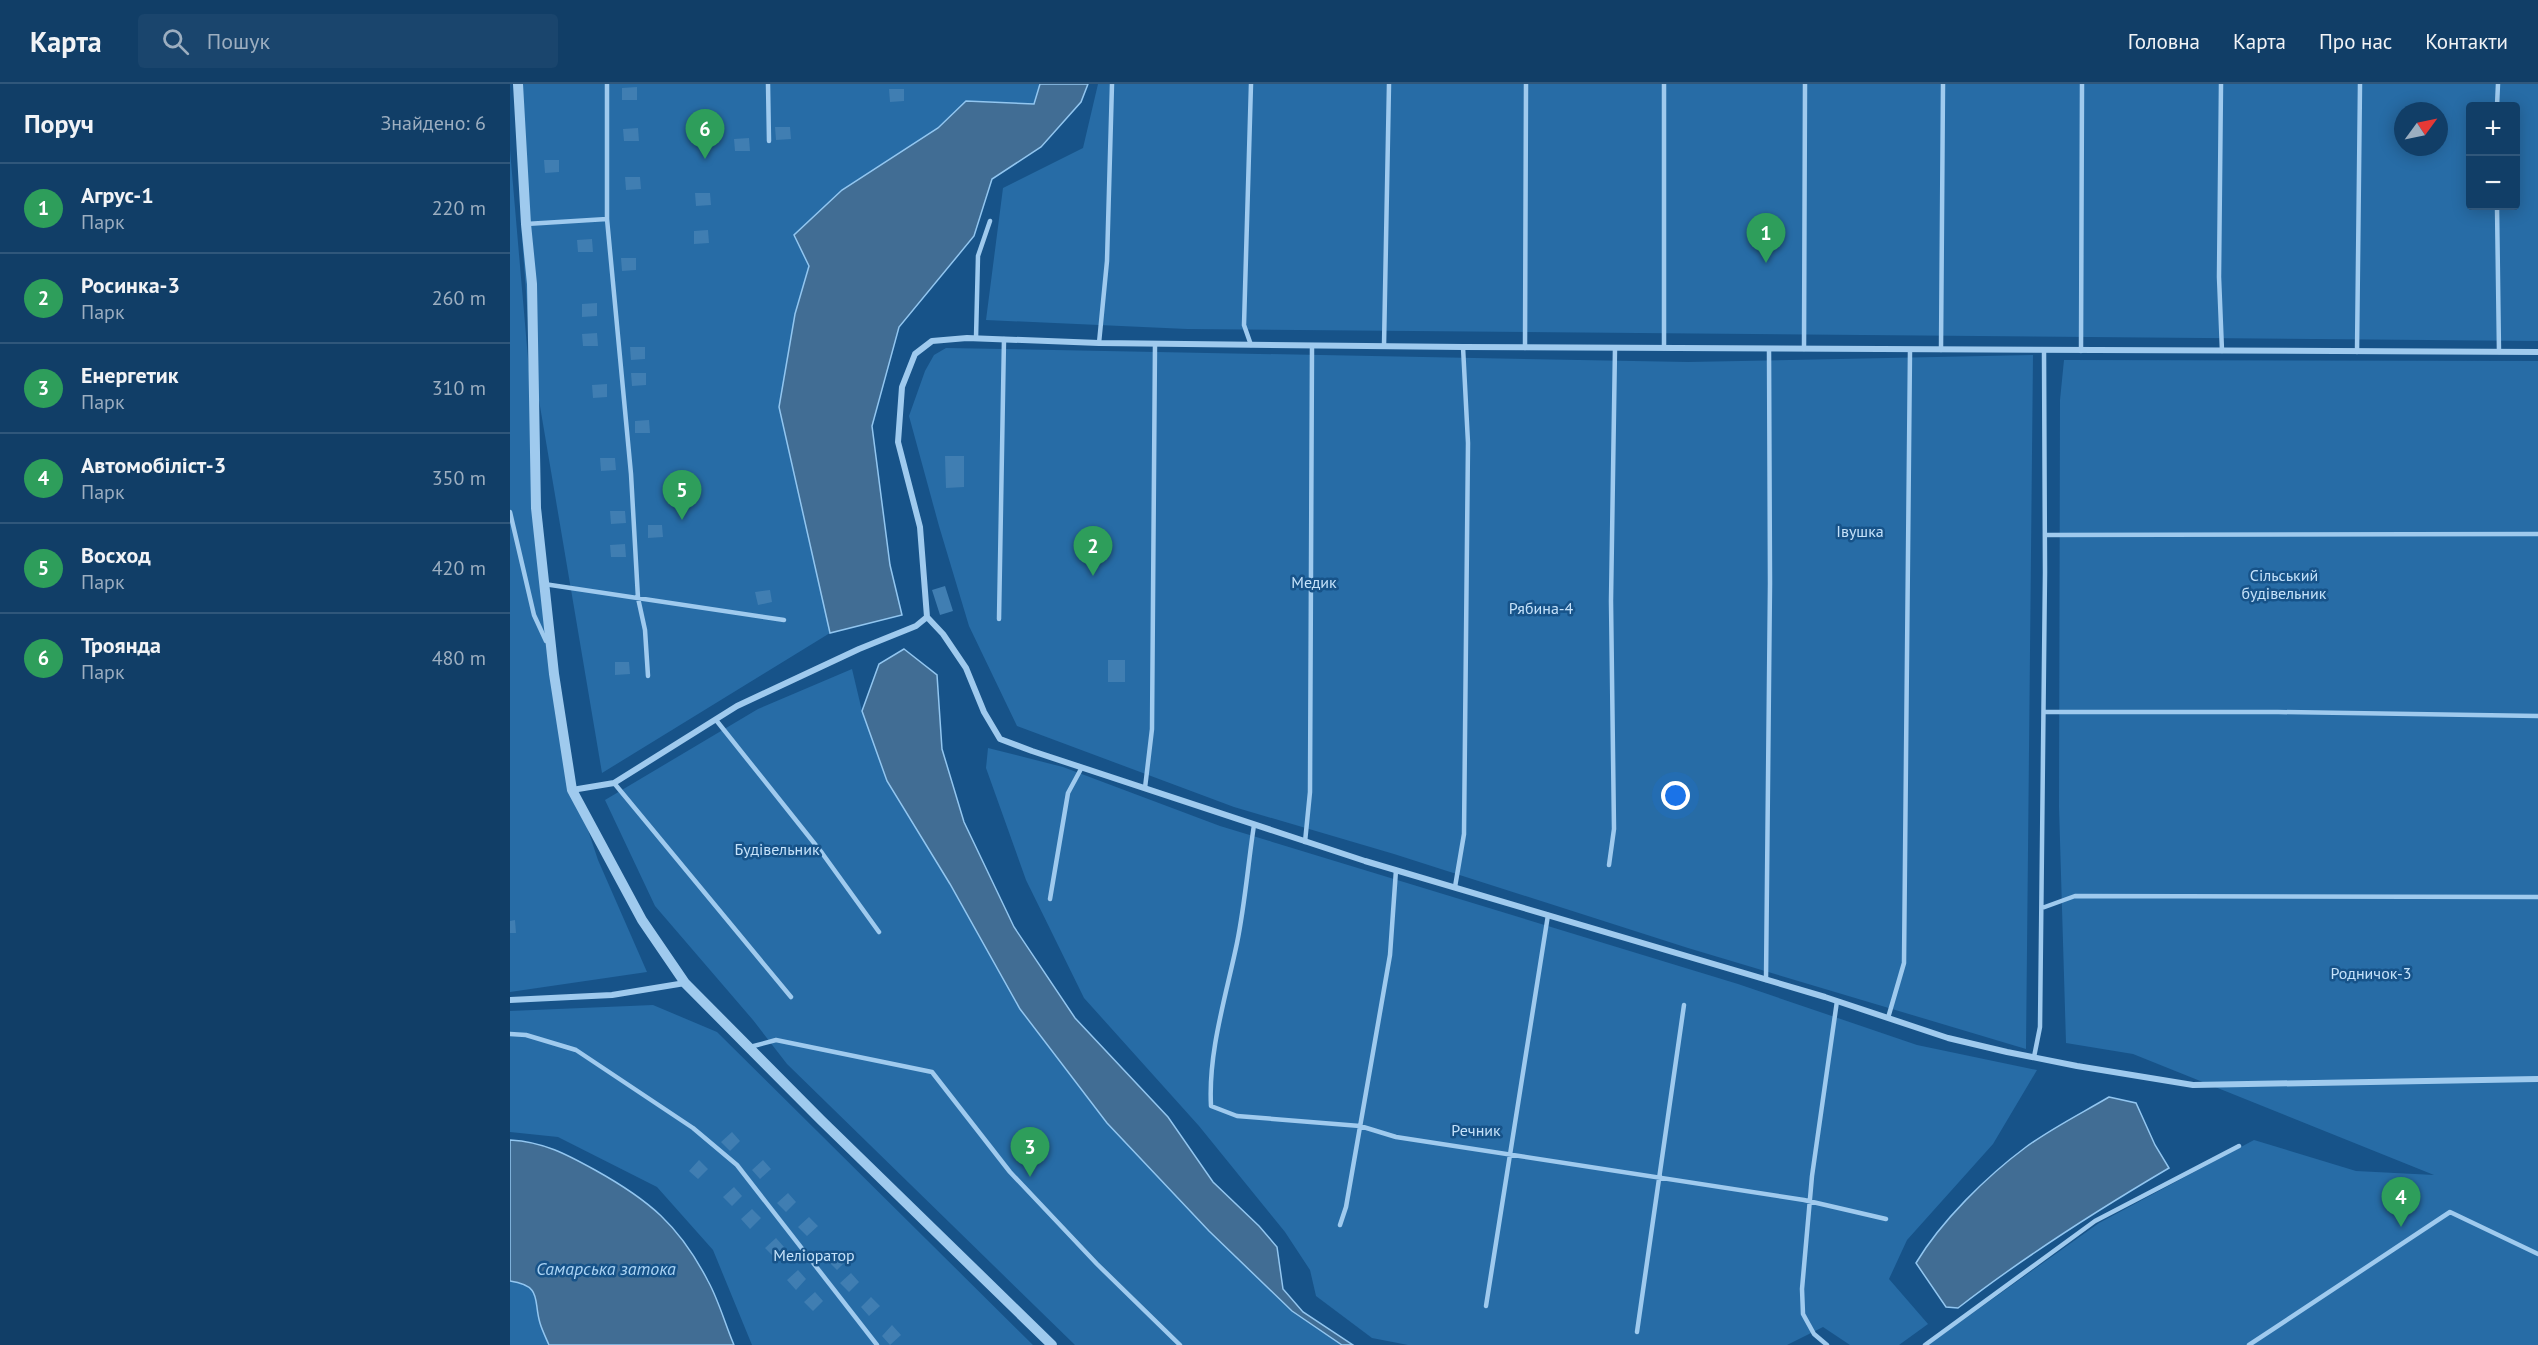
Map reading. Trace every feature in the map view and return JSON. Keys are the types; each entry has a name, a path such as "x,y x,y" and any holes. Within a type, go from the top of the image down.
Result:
{"street":[{"path":"518,84 532,284 536,508 554,674 573,790 642,920 686,983 1052,1345"},
{"path":"2538,352 1525,348 1100,343 976,338 932,341 915,354 902,387 898,442 920,527 927,617 943,634 966,668 984,712 1000,739 1082,769 1396,870 1837,1001 1948,1038 2034,1057 2193,1085 2538,1078"},
{"path":"573,790 614,783 737,706 859,649 916,626 927,617"},
{"path":"510,1000 612,995 686,983"}],"lane":[{"path":"607,84 607,219 629,450 638,598 645,630 648,676"},
{"path":"768,84 768,141"},
{"path":"1100,343 1107,261 1112,84"},
{"path":"1251,84 1244,325 1251,345"},
{"path":"1384,346 1389,84"},
{"path":"1525,348 1526,84"},
{"path":"1664,84 1664,349"},
{"path":"1804,350 1805,84"},
{"path":"1941,350 1943,84"},
{"path":"2082,84 2082,351"},
{"path":"2221,84 2219,277 2222,352"},
{"path":"2357,352 2360,84"},
{"path":"2498,84 2498,102"},
{"path":"2497,210 2499,352"},
{"path":"526,224 607,219"},
{"path":"976,338 978,256 990,221"},
{"path":"999,619 1004,339"},
{"path":"1145,788 1152,729 1155,344"},
{"path":"1305,842 1310,792 1312,345"},
{"path":"1455,888 1464,834 1468,443 1463,347"},
{"path":"1609,865 1614,829 1611,601 1615,348"},
{"path":"1766,980 1770,583 1769,349"},
{"path":"1888,1018 1904,963 1910,350"},
{"path":"2034,1057 2040,1027 2042,908 2044,351"},
{"path":"510,512 534,615 548,645 554,674"},
{"path":"2045,535 2538,534"},
{"path":"544,584 784,620"},
{"path":"2044,712 2278,712 2538,716"},
{"path":"716,720 822,853 879,932"},
{"path":"1050,899 1068,793 1082,769"},
{"path":"614,783 790,997"},
{"path":"1254,825 1238,939 1214,1056 1210,1106 1237,1116 1360,1126 1396,1137 1810,1202 1886,1219"},
{"path":"1341,1225 1390,955 1396,870"},
{"path":"2042,908 2075,896 2538,897"},
{"path":"1486,1306 1548,915"},
{"path":"1827,1345 1814,1335 1803,1314 1802,1289 1810,1202 1837,1001"},
{"path":"1637,1332 1684,1005"},
{"path":"510,1034 526,1035 576,1050 693,1128 737,1165 877,1345"},
{"path":"750,1047 776,1040 932,1072 1010,1172 1097,1264 1180,1345"},
{"path":"1925,1345 2095,1221 2239,1146"},
{"path":"2249,1345 2450,1212 2538,1254"}],"green space":[{"path":"520,84 1040,84 1034,104 966,101 938,128 842,190 809,266 795,314 779,407 830,633 602,773 530,347 521,223"},
{"path":"1098,84 2538,84 2538,341 1187,329 986,320 1003,188 1083,148"},
{"path":"510,150 562,752 598,860 647,972 510,992"},
{"path":"946,348 1688,362 2033,355 2026,1049 1688,948 1394,854 1234,807 1017,726 969,626 909,416 925,371 934,355"},
{"path":"2064,360 2538,361 2538,1345 1928,1345 2099,1223 2254,1140 2356,1171 2434,1175 2133,1054 2066,1043 2059,807 2060,400"},
{"name":"Будівельник","path":"852,669 862,711 887,781 950,884 1020,1009 1107,1123 1209,1231 1292,1311 1342,1345 1075,1345 787,1064 753,1020 655,906 605,800 758,709"},
{"name":"Речник","path":"988,748 1063,767 1220,826 1738,984 1917,1045 2037,1070 1993,1144 1907,1240 1889,1279 1928,1324 1899,1345 1850,1345 1823,1327 1787,1345 1408,1345 1372,1338 1316,1296 1310,1270 1285,1232 1199,1126 1084,998 1026,880 986,768"},
{"name":"Меліоратор","path":"653,1005 717,1032 1033,1345 752,1345 713,1250 657,1187 558,1137 510,1132 510,1011"},
{"path":"510,1281 528,1286 532,1290 540,1323 549,1345 510,1345"}],"water":[{"path":"1040,84 1088,84 1081,102 1041,147 992,179 974,236 899,327 872,426 890,565 902,615 830,633 779,407 795,314 809,266 794,235 842,190 938,128 966,101 1034,104"},
{"path":"904,649 937,675 942,749 964,822 1014,927 1075,1018 1168,1117 1213,1182 1259,1226 1277,1247 1283,1289 1303,1312 1353,1345 1342,1345 1292,1311 1209,1231 1107,1123 1020,1009 950,884 887,781 862,711 879,664"},
{"path":"2109,1097 2136,1103 2155,1145 2169,1168 2061,1235 1958,1308 1946,1307 1916,1263 1938,1231 1981,1185 2026,1147"},
{"name":"Самарська затока","path":"510,1140 534,1143 574,1159 631,1192 661,1216 686,1244 697,1261 715,1296 734,1345 549,1345 540,1323 532,1290 528,1286 510,1281"}],"building":[{"path":"637,87 637,100 622,100 622,88"},
{"path":"889,89 904,89 904,101 890,102"},
{"path":"775,127 790,127 791,139 776,140"},
{"path":"638,128 639,141 624,141 623,129"},
{"path":"749,138 750,151 735,151 734,139"},
{"path":"544,160 559,160 559,172 545,173"},
{"path":"625,177 640,177 641,189 626,190"},
{"path":"695,193 710,193 711,205 696,206"},
{"path":"708,230 709,243 694,244 694,231"},
{"path":"592,239 593,252 578,252 577,240"},
{"path":"621,258 636,258 636,270 622,271"},
{"path":"597,303 597,316 582,317 582,304"},
{"path":"597,333 598,346 583,346 582,334"},
{"path":"630,347 645,347 645,359 631,360"},
{"path":"631,373 646,373 646,385 632,386"},
{"path":"607,384 607,397 593,398 592,385"},
{"path":"649,420 650,433 635,433 635,421"},
{"path":"945,456 964,456 964,487 946,488"},
{"path":"600,458 615,458 616,470 601,471"},
{"path":"610,511 625,511 626,523 611,524"},
{"path":"648,525 662,525 663,537 648,538"},
{"path":"625,544 626,557 611,557 610,545"},
{"path":"945,586 953,611 940,615 932,590"},
{"path":"770,590 772,602 758,605 755,592"},
{"path":"1108,660 1125,660 1125,682 1108,682"},
{"path":"615,662 629,662 630,674 615,675"},
{"path":"515,920 516,933 510,933 510,921"},
{"path":"732,1132 740,1141 730,1151 721,1142"},
{"path":"699,1160 708,1169 698,1179 689,1171"},
{"path":"763,1160 771,1169 760,1179 752,1170"},
{"path":"734,1187 742,1196 732,1206 723,1197"},
{"path":"788,1193 796,1202 786,1212 777,1203"},
{"path":"752,1209 761,1218 750,1229 741,1219"},
{"path":"809,1217 818,1226 807,1236 798,1227"},
{"path":"776,1238 784,1247 774,1257 765,1248"},
{"path":"839,1251 847,1260 837,1270 828,1261"},
{"path":"798,1270 806,1279 796,1290 787,1280"},
{"path":"851,1273 859,1282 849,1292 840,1283"},
{"path":"815,1292 823,1301 813,1311 804,1302"},
{"path":"871,1297 880,1306 869,1316 861,1307"},
{"path":"892,1325 901,1335 890,1345 882,1336"}],"place":[{"name":"Троянда","path":"705,159"},
{"name":"Агрус-1","path":"1766,263"},
{"name":"Восход","path":"682,520"},
{"name":"Росинка-3","path":"1093,576"},
{"name":"Енергетик","path":"1030,1177"},
{"name":"Автомобіліст-3","path":"2401,1227"}],"park label":[{"name":"Івушка","path":"1860,531"},
{"name":"Медик","path":"1314,582"},
{"name":"Сільський будівельник","path":"2284,584"},
{"name":"Рябина-4","path":"1541,608"},
{"name":"Родничок-3","path":"2371,973"}]}
